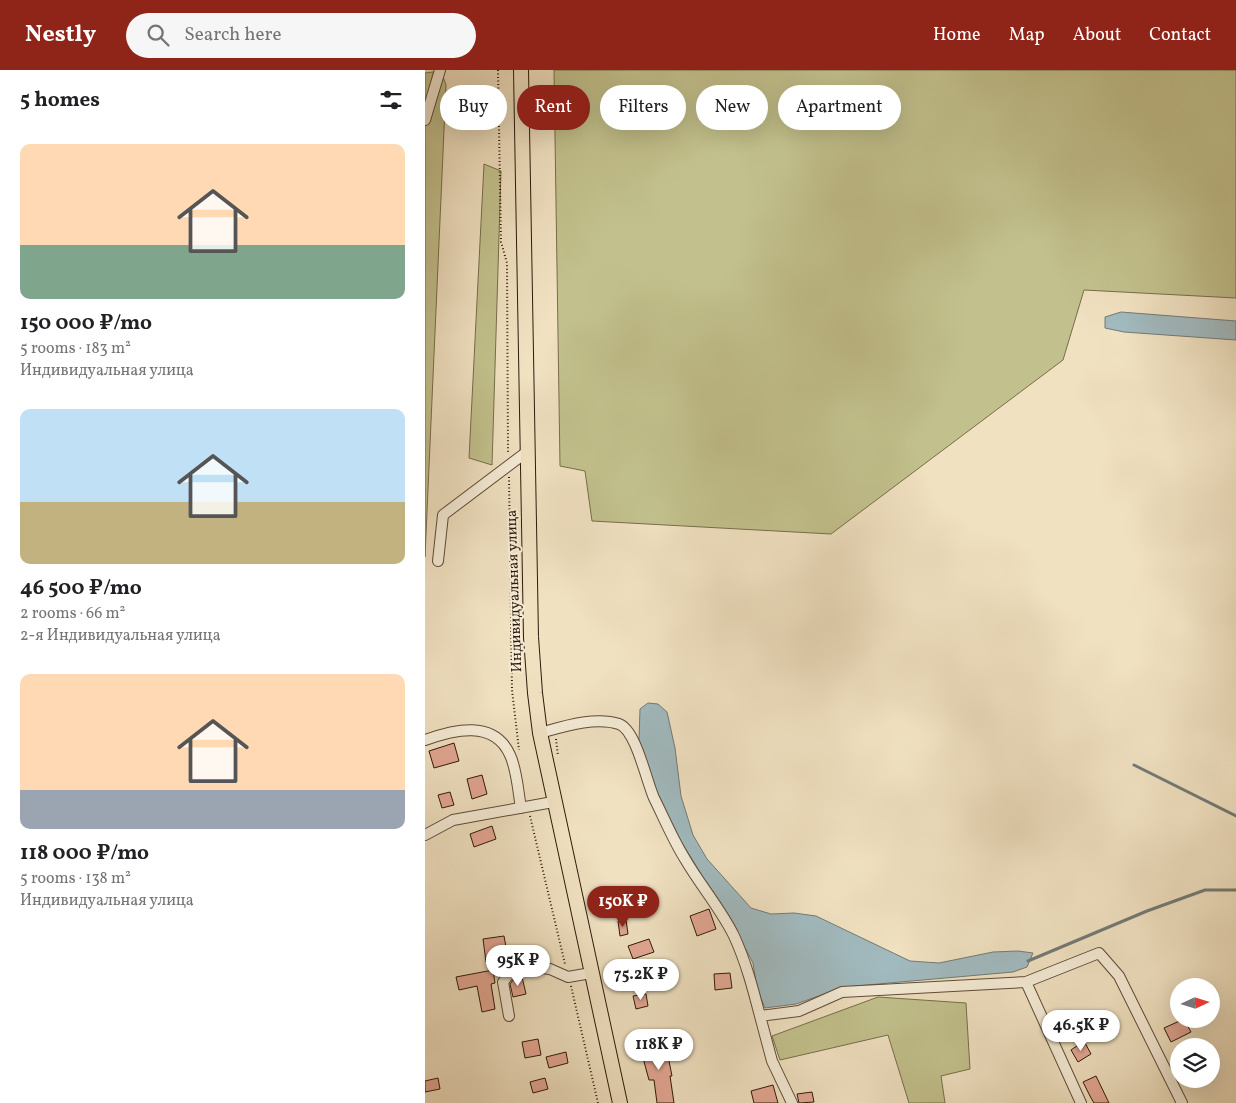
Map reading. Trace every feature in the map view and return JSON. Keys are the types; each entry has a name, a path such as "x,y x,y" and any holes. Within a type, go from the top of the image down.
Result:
{"main road":[{"name":"Индивидуальная улица","path":"521,70 531,637 535,694 553,802 620,1103"}],"street":[{"path":"425,120 440,70"},
{"path":"438,560 443,515 528,451"},
{"path":"540,733 597,722 619,724 629,732 639,754 645,780 668,827 685,860 733,934 746,964 772,1061 792,1103"},
{"path":"425,740 454,730 482,731 501,740 511,755 524,807"},
{"path":"425,835 453,820 553,802"},
{"path":"760,1016 799,1011 842,992 1026,982 1099,953 1119,976 1183,1103"},
{"path":"509,1016 503,982 510,973 533,966 550,969 569,977 591,973"},
{"path":"1026,982 1081,1103"}],"path":[{"path":"498,70 501,242 507,263 512,690 520,756"},
{"path":"524,807 569,977 598,1103"}],"shaded area":[{"path":"554,70 1236,70 1236,298 1084,290 1063,360 831,534 592,521 585,471 560,466 555,130 590,130 590,85 554,85"},
{"path":"425,73 442,74 446,85 440,85 440,130 444,130 425,557"},
{"path":"484,164 501,171 492,465 469,458"},
{"path":"878,997 966,1003 970,1069 941,1076 945,1103 909,1103 888,1035 780,1060 772,1036"}],"water":[{"path":"1121,312 1236,321 1236,340 1124,332 1105,328 1105,317"},
{"path":"648,703 658,704 667,712 675,748 681,796 693,835 707,859 751,908 771,914 794,913 816,916 910,961 939,963 993,952 1018,951 1033,953 1027,967 1013,972 844,987 796,1004 765,1008 757,989 753,963 740,938 681,841 657,792 639,741 640,709"}],"building":[{"path":"454,743 459,761 434,768 429,751"},
{"path":"482,775 487,794 472,799 467,779"},
{"path":"450,792 454,805 442,808 438,795"},
{"path":"492,826 496,839 474,847 470,834"},
{"path":"709,909 716,929 697,936 690,916"},
{"path":"626,920 628,934 620,936 618,921"},
{"path":"504,936 508,958 486,962 483,939"},
{"path":"649,939 654,952 633,959 628,946"},
{"path":"633,963 636,976 626,979 622,965"},
{"path":"493,970 495,983 491,984 495,1009 482,1012 477,986 459,990 456,977"},
{"path":"730,973 732,988 715,990 714,974"},
{"path":"522,977 526,994 513,997 510,984 514,979"},
{"path":"646,994 648,1006 636,1009 633,996"},
{"path":"1170,1025 1170,1028 1189,1028 1191,1032 1179,1038 1170,1038 1170,1040 1164,1028"},
{"path":"538,1039 541,1055 525,1058 522,1042"},
{"path":"665,1041 672,1076 670,1076 674,1103 657,1103 654,1080 649,1080 640,1047"},
{"path":"1084,1041 1091,1054 1078,1062 1071,1050"},
{"path":"566,1052 568,1063 549,1068 546,1057"},
{"path":"1096,1076 1109,1103 1094,1103 1083,1082"},
{"path":"438,1078 440,1089 425,1092 425,1081"},
{"path":"545,1078 548,1089 533,1093 530,1082"},
{"path":"773,1085 778,1103 754,1103 751,1091"},
{"path":"812,1092 814,1102 799,1103 797,1094"}],"waterway":[{"path":"1134,765 1236,816"},
{"path":"1028,961 1147,911 1205,890 1236,890"}]}
